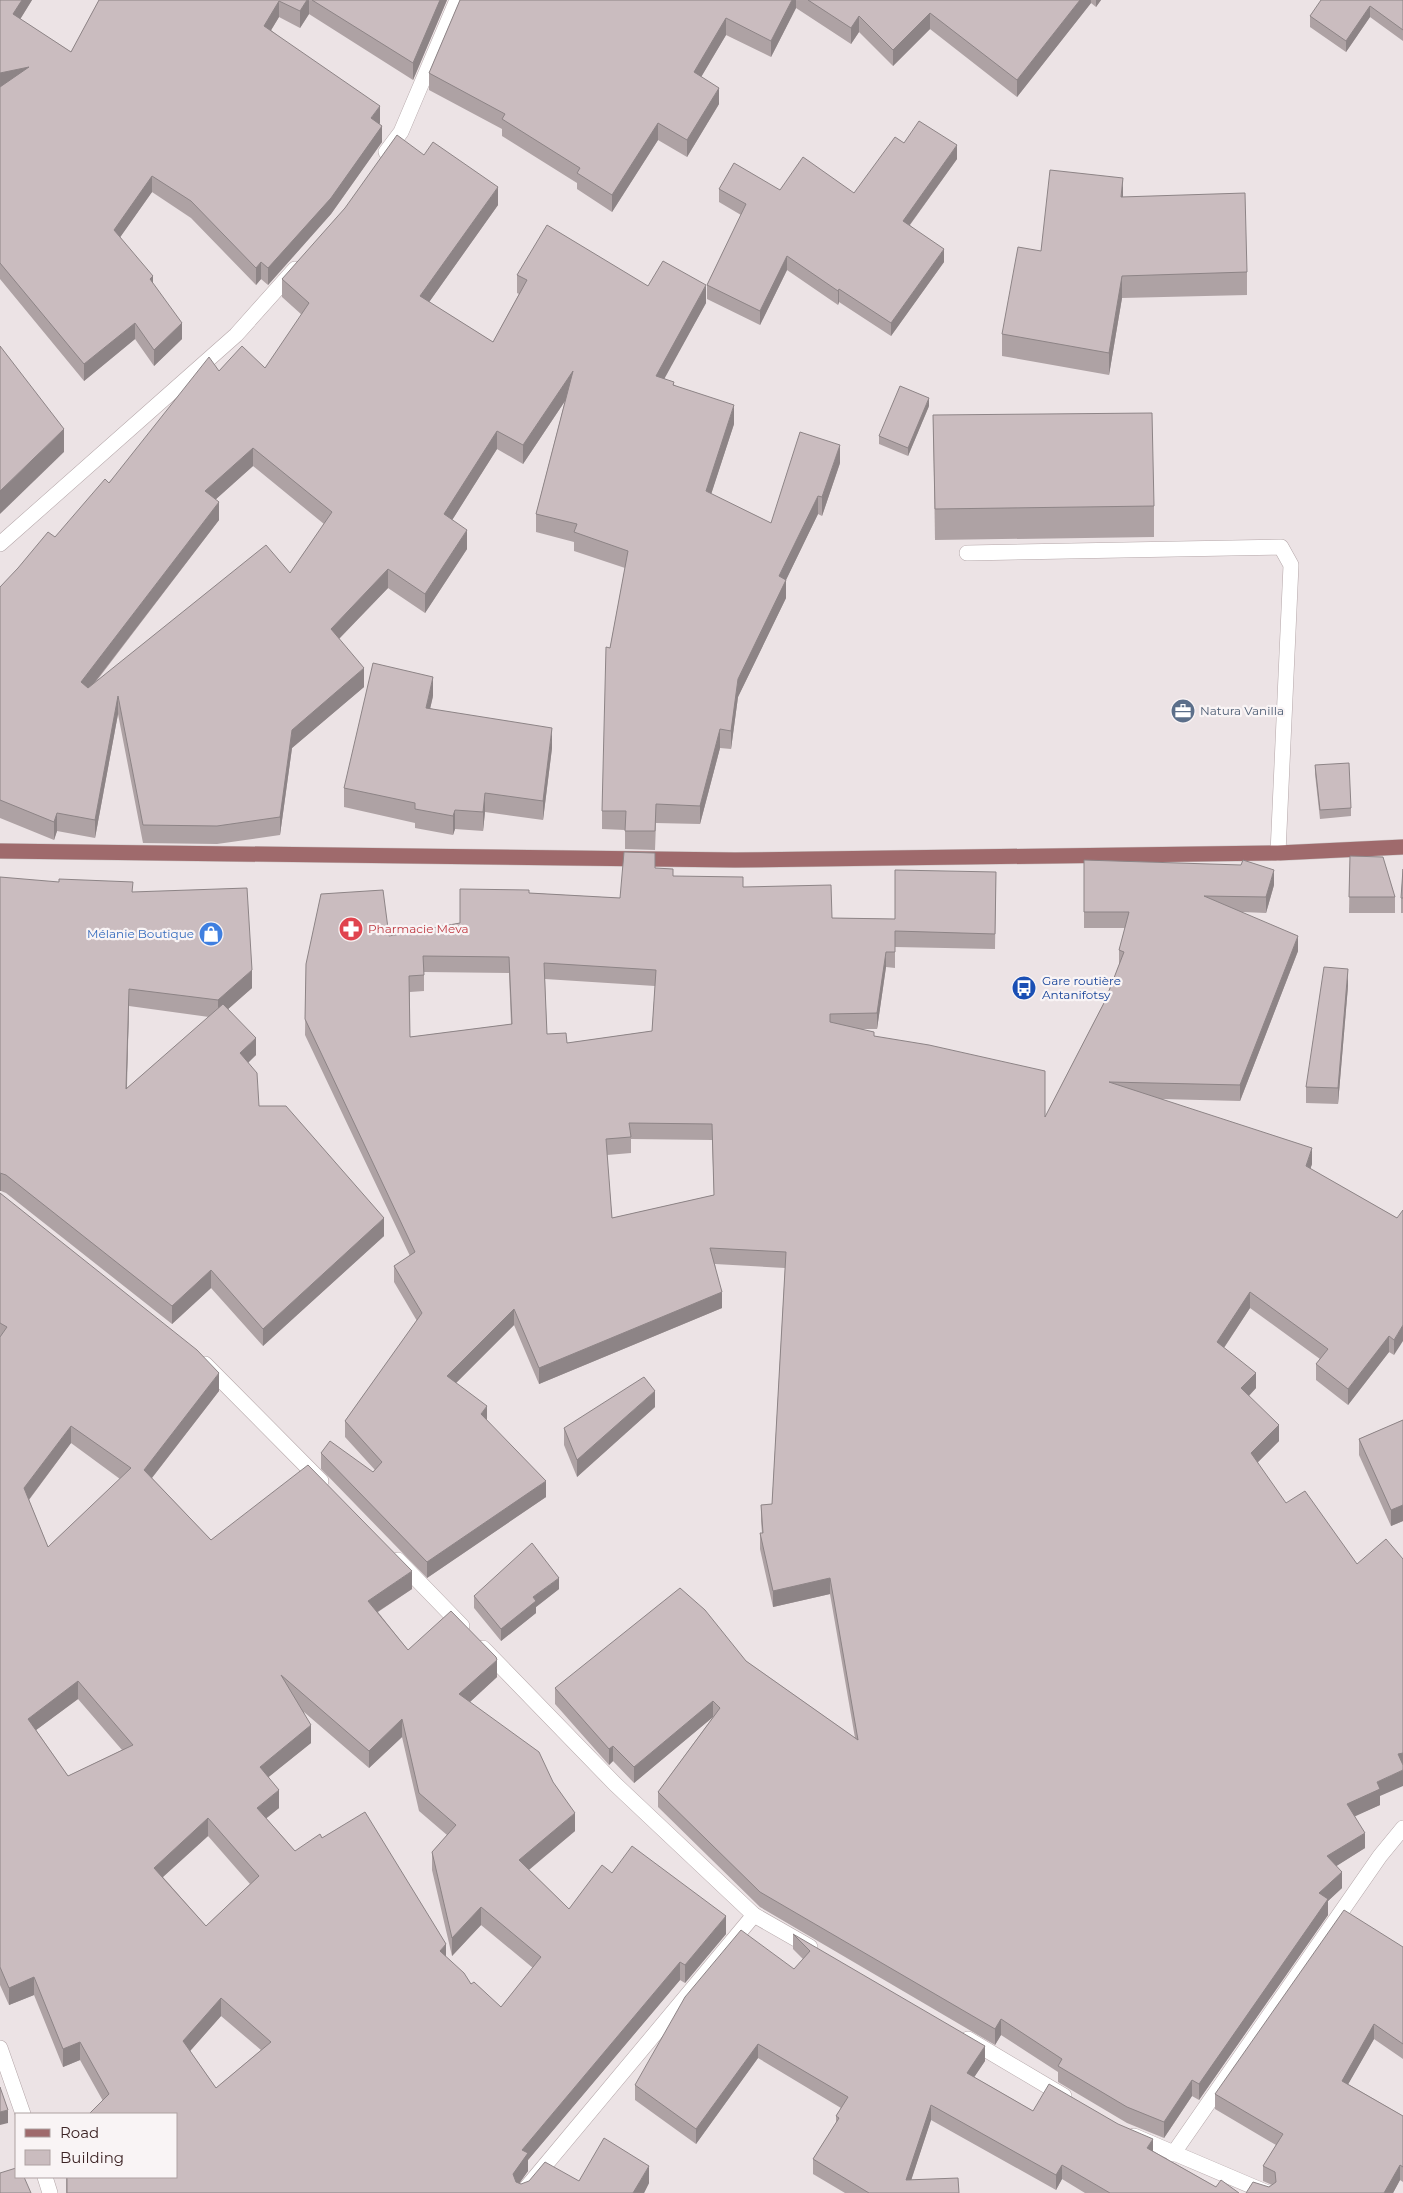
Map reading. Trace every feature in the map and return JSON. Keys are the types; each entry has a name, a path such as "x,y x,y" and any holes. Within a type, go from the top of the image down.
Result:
{"main road":[{"path":"0,851 736,860 1278,853 1403,847"}],"street":[{"path":"378,164 401,132 457,0"},
{"path":"0,544 236,335 306,256"},
{"path":"967,553 1281,547 1291,565 1278,853"},
{"path":"195,1355 333,1493"},
{"path":"388,1550 614,1784 754,1915 822,1954"},
{"path":"1173,2154 1380,1856 1403,1828"},
{"path":"522,2193 754,1915"},
{"path":"957,2033 1073,2101"},
{"path":"0,2048 23,2113"},
{"path":"1123,2131 1268,2193"},
{"path":"45,2178 50,2193"}],"building":[{"path":"0,0 22,0 13,14 71,52 99,0 307,0 300,11 279,1 264,26 380,106 371,118 382,126 331,198 268,268 261,262 256,268 191,201 152,176 114,230 153,276 150,279 182,323 154,350 135,323 84,364 0,263 0,87 29,67 0,73"},
{"path":"312,0 440,0 413,63"},
{"path":"460,0 792,0 771,41 726,18 694,72 719,88 687,140 658,123 612,195 577,173 580,168 502,119 505,114 429,73"},
{"path":"808,0 1080,0 1017,80 930,13 893,50 859,16 851,28"},
{"path":"1321,0 1403,0 1403,30 1370,6 1346,41 1310,16"},
{"path":"919,121 957,145 903,221 944,249 891,323 839,289 838,291 787,256 760,311 707,285 746,204 719,189 734,163 780,190 803,157 854,193 895,137 904,143"},
{"path":"397,135 424,155 433,142 498,187 420,296 493,342 527,280 517,275 547,225 648,286 663,261 706,285 656,376 674,382 673,385 734,405 706,491 771,523 800,432 840,445 822,497 818,496 779,576 786,580 738,679 731,731 720,729 700,806 656,804 655,831 625,831 626,811 602,811 606,647 610,648 628,551 574,532 577,524 536,514 573,371 523,445 497,431 444,514 467,530 425,594 388,569 331,629 364,668 292,730 280,817 217,826 143,825 118,696 95,820 57,813 54,822 0,800 0,587 48,532 55,537 105,479 109,483 209,357 219,371 242,346 265,368 309,303 282,279 345,208","holes":["253,448 332,512 290,573 266,545 88,688 81,682 219,502 205,491"]},
{"path":"1050,170 1123,178 1121,197 1245,193 1247,272 1122,276 1109,353 1002,334 1018,247 1041,251"},
{"path":"0,346 64,429 0,491"},
{"path":"900,386 929,398 908,448 879,436"},
{"path":"1152,413 1154,506 935,509 933,415"},
{"path":"373,663 433,677 426,708 552,728 543,801 485,793 483,812 455,810 453,816 415,809 415,803 344,788"},
{"path":"1349,763 1351,808 1320,810 1315,765"},
{"path":"624,852 655,853 655,868 673,869 673,876 743,877 743,887 831,885 832,918 895,919 895,870 996,872 995,934 895,931 895,952 886,952 877,1013 830,1014 830,1022 874,1032 874,1036 929,1045 1045,1071 1045,1117 1105,1001 1124,952 1119,950 1129,912 1084,912 1084,860 1241,865 1243,860 1274,870 1266,897 1204,896 1298,936 1240,1085 1109,1082 1312,1148 1306,1166 1397,1218 1403,1210 1403,1325 1394,1340 1389,1336 1348,1389 1316,1364 1328,1349 1250,1292 1217,1342 1256,1373 1241,1388 1279,1425 1251,1453 1286,1503 1305,1491 1357,1564 1386,1539 1403,1559 1403,1753 1398,1754 1403,1770 1377,1782 1380,1789 1347,1804 1365,1833 1327,1856 1342,1872 1319,1893 1328,1899 1199,2084 1192,2080 1164,2122 1127,2107 1058,2066 1062,2059 1001,2019 995,2029 760,1892 658,1792 720,1708 713,1701 634,1767 613,1746 609,1749 555,1688 680,1588 705,1610 746,1661 858,1740 830,1578 773,1591 760,1533 763,1533 761,1505 772,1504 786,1252 710,1248 722,1292 539,1368 514,1309 447,1376 487,1406 481,1414 546,1481 427,1562 321,1453 330,1441 373,1472 382,1462 345,1421 422,1313 394,1266 415,1252 305,1019 306,964 321,894 383,890 389,936 460,923 460,889 529,890 529,893 620,898","holes":["423,956 509,957 512,1024 410,1037 409,976 424,975","544,963 656,970 652,1031 567,1043 566,1033 547,1034","629,1123 712,1124 714,1195 612,1218 606,1139 631,1137"]},
{"path":"1350,856 1383,857 1395,897 1349,897"},
{"path":"1403,869 1403,898 1401,898"},
{"path":"0,877 59,882 59,879 133,882 132,892 247,888 252,970 218,1000 129,989 126,1089 223,1004 256,1038 240,1053 257,1073 259,1106 286,1106 384,1218 263,1329 211,1270 172,1306 6,1175 0,1173"},
{"path":"1324,967 1348,969 1338,1088 1306,1087"},
{"path":"0,1193 197,1350 219,1373 144,1470 211,1540 308,1465 412,1571 368,1601 408,1650 451,1611 496,1657 497,1660 459,1694 539,1752 553,1782 575,1813 519,1860 569,1909 602,1865 612,1873 632,1846 726,1916 685,1965 680,1962 522,2150 528,2153 513,2174 516,2182 521,2184 529,2181 545,2162 579,2181 604,2138 649,2166 633,2193 67,2193 67,2178 178,2178 178,2113 90,2113 109,2094 80,2042 63,2049 34,1977 9,1988 0,1967 0,1337 7,1327 0,1323","holes":["71,1426 131,1468 48,1547 24,1488","281,1675 369,1751 402,1719 419,1793 456,1825 432,1852 452,1938 481,1907 541,1957 501,2007 474,1982 471,1984 464,1973 440,1951 446,1944 365,1812 322,1838 320,1834 295,1851 257,1808 279,1790 260,1767 311,1725","78,1681 133,1745 68,1776 28,1719","208,1818 259,1876 206,1926 154,1868","221,1998 271,2042 216,2088 183,2041"]},
{"path":"644,1377 655,1391 577,1460 564,1428"},
{"path":"1403,1420 1403,1505 1391,1510 1359,1439"},
{"path":"532,1543 559,1578 533,1597 536,1601 501,1629 474,1596"},
{"path":"1344,1910 1403,1947 1403,2044 1374,2024 1342,2081 1403,2116 1403,2167 1400,2165 1384,2193 1246,2193 1253,2182 1269,2187 1276,2182 1275,2172 1263,2166 1283,2134 1215,2094"},
{"path":"741,1930 794,1969 810,1951 793,1934 985,2046 967,2073 1033,2111 1049,2084 1118,2124 1153,2139 1147,2148 1216,2187 1221,2180 1239,2193 1110,2193 1062,2165 1056,2175 931,2105 906,2180 958,2178 959,2193 869,2193 813,2159 839,2118 836,2116 848,2097 758,2044 696,2129 635,2085 685,1997"},
{"path":"0,2087 8,2110 0,2112"},
{"path":"15,2168 15,2178 24,2178 31,2193 0,2193 0,2173"}],"place":[{"name":"Natura Vanilla","path":"1183,711"},
{"name":"Pharmacie Meva","path":"351,929"},
{"name":"Mélanie Boutique","path":"211,934"},
{"name":"Gare routière Antanifotsy","path":"1024,988"}]}
